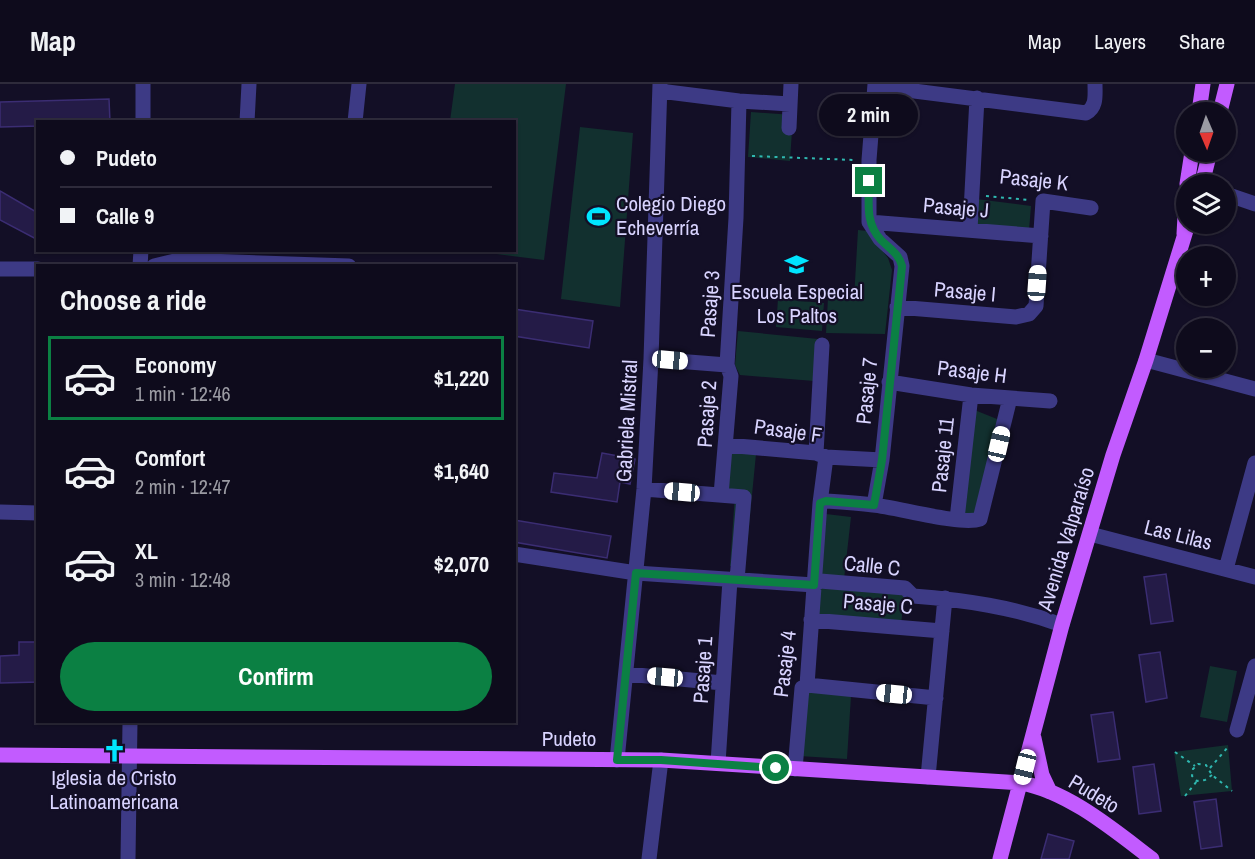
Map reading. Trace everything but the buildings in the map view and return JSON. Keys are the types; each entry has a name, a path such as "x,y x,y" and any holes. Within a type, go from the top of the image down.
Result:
{"main road":[{"path":"1200,102 1203,84"},
{"path":"1222,102 1227,84"},
{"name":"Avenida Valparaíso","path":"1000,859 1062,625 1113,455 1146,360 1184,234"},
{"path":"1033,734 1042,775 1050,792"},
{"name":"Pudeto","path":"0,755 661,760 1021,783 1050,792 1102,821 1152,859"}],"street":[{"path":"142,120 143,84"},
{"path":"247,120 249,84"},
{"path":"355,120 359,84"},
{"path":"789,128 791,84"},
{"path":"869,222 869,160 875,85 1086,113 1092,109 1095,84"},
{"path":"660,87 739,101 790,104"},
{"name":"Gabriela Mistral","path":"617,760 644,489 660,87"},
{"path":"970,230 977,98"},
{"name":"Pasaje 3","path":"729,368 739,101"},
{"path":"1236,197 1255,204"},
{"path":"1041,236 1043,201"},
{"name":"Pasaje K","path":"1043,201 1091,208"},
{"name":"Pasaje J","path":"869,222 1041,236"},
{"name":"Pasaje 7","path":"869,222 880,239 900,257 902,266 882,460 874,505"},
{"name":"Pasaje I","path":"897,308 1016,317 1029,314 1036,306 1041,236"},
{"path":"162,264 179,260 239,255 331,264"},
{"path":"0,269 36,269"},
{"name":"Pasaje 4","path":"795,769 802,688 807,685 820,503 822,345"},
{"path":"651,358 729,368"},
{"path":"1146,360 1255,389"},
{"name":"Pasaje 2","path":"721,495 726,445 729,368"},
{"name":"Pasaje H","path":"889,382 970,395 1050,401"},
{"name":"Pasaje 11","path":"957,519 970,395"},
{"path":"820,503 826,501 874,505 957,519 974,521 980,519 1010,398"},
{"name":"Pasaje F","path":"726,445 882,460"},
{"path":"1226,569 1252,483 1255,462"},
{"path":"644,489 721,495"},
{"name":"Pasaje 1","path":"718,763 733,580 744,497 721,495"},
{"path":"0,512 36,513"},
{"name":"Las Lilas","path":"1090,534 1255,577"},
{"name":"Calle C","path":"516,554 636,573 814,585 820,581 905,588 913,596 992,604 1062,625"},
{"path":"928,777 945,598"},
{"name":"Pasaje C","path":"811,620 942,631"},
{"path":"1236,730 1255,666"},
{"path":"626,674 723,683"},
{"path":"807,685 936,698"},
{"path":"128,859 130,723"},
{"path":"649,859 661,760"}],"path":[{"path":"737,155 869,160"},
{"name":"Pasaje K","path":"973,195 1043,201"},
{"path":"1210,768 1228,747"},
{"path":"1175,752 1195,766"},
{"path":"1195,766 1202,764 1210,768 1212,775 1232,791"},
{"path":"1195,766 1192,776 1197,781"},
{"path":"1185,796 1197,781 1205,780 1212,775"}],"green space":[{"path":"455,84 566,84 544,260 481,252 516,252 516,120 450,120"},
{"path":"751,112 793,115 790,161 748,157"},
{"name":"Colegio Diego Echeverría","path":"580,127 633,133 620,307 561,299"},
{"path":"976,199 1031,206 1029,230 975,225"},
{"path":"858,230 867,231 888,258 892,270 885,334 826,333 828,298 854,299"},
{"path":"778,299 824,303 822,331 776,327"},
{"path":"738,331 818,339 814,381 740,375 735,365"},
{"path":"972,409 1002,421 979,516 960,516"},
{"path":"729,451 756,454 745,567 730,566 735,494 727,492"},
{"path":"826,514 851,517 844,579 820,577"},
{"path":"819,584 905,591 901,624 815,618"},
{"path":"1210,666 1237,671 1227,722 1200,717"},
{"path":"804,689 851,696 847,759 799,756"},
{"path":"1228,745 1232,791 1181,796 1174,752"}],"place":[{"name":"Colegio Diego Echeverría","path":"598,216"},
{"name":"Escuela Especial Los Paltos","path":"797,264"},
{"name":"Iglesia de Cristo Latinoamericana","path":"114,750"}],"route":[{"path":"776,768 661,760 617,760 636,573 814,585 820,503 826,501 874,505 882,460 902,266 900,257 880,239 869,222 869,181"}]}
